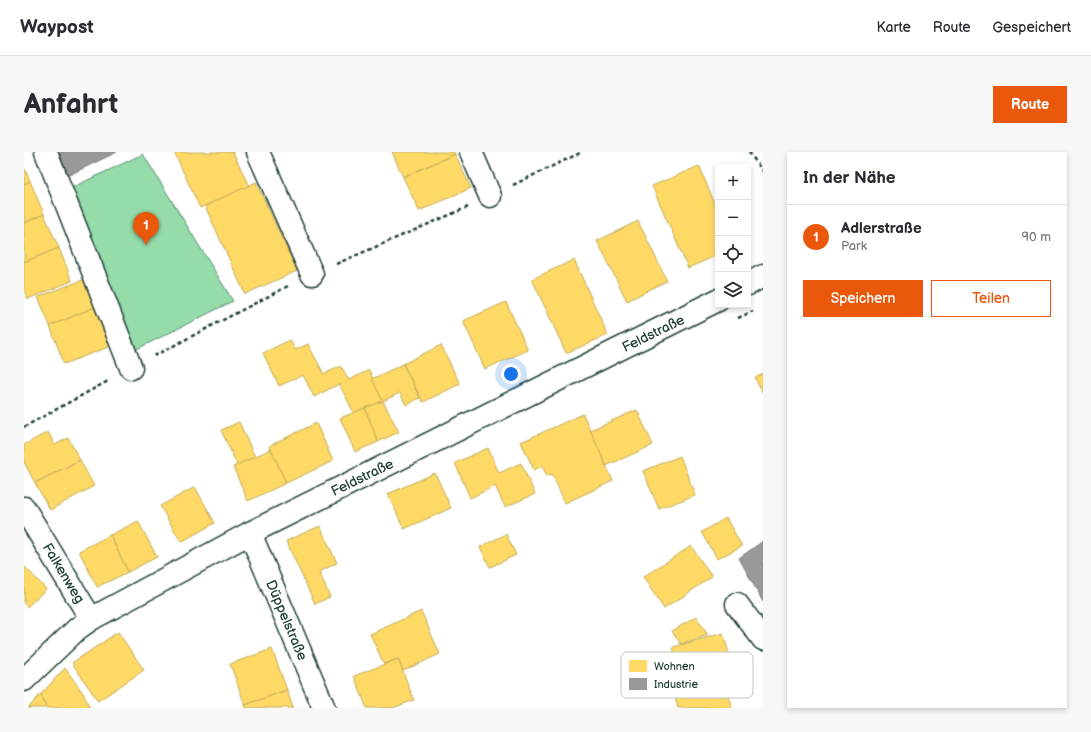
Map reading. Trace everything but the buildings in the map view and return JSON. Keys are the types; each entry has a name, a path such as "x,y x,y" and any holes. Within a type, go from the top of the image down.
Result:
{"street":[{"path":"46,152 131,368"},
{"path":"258,152 312,274"},
{"path":"470,152 490,196"},
{"path":"751,282 763,276"},
{"name":"Feldstraße","path":"24,680 76,629 91,619 250,533 715,301"},
{"name":"Falkenweg","path":"24,508 91,619"},
{"name":"Düppelstraße","path":"250,533 324,708"},
{"path":"738,604 763,639"}],"path":[{"path":"749,152 763,172"}],"green space":[{"path":"143,154 233,301 135,350 71,188"}],"place":[{"name":"Adlerstraße","path":"146,245"}]}
